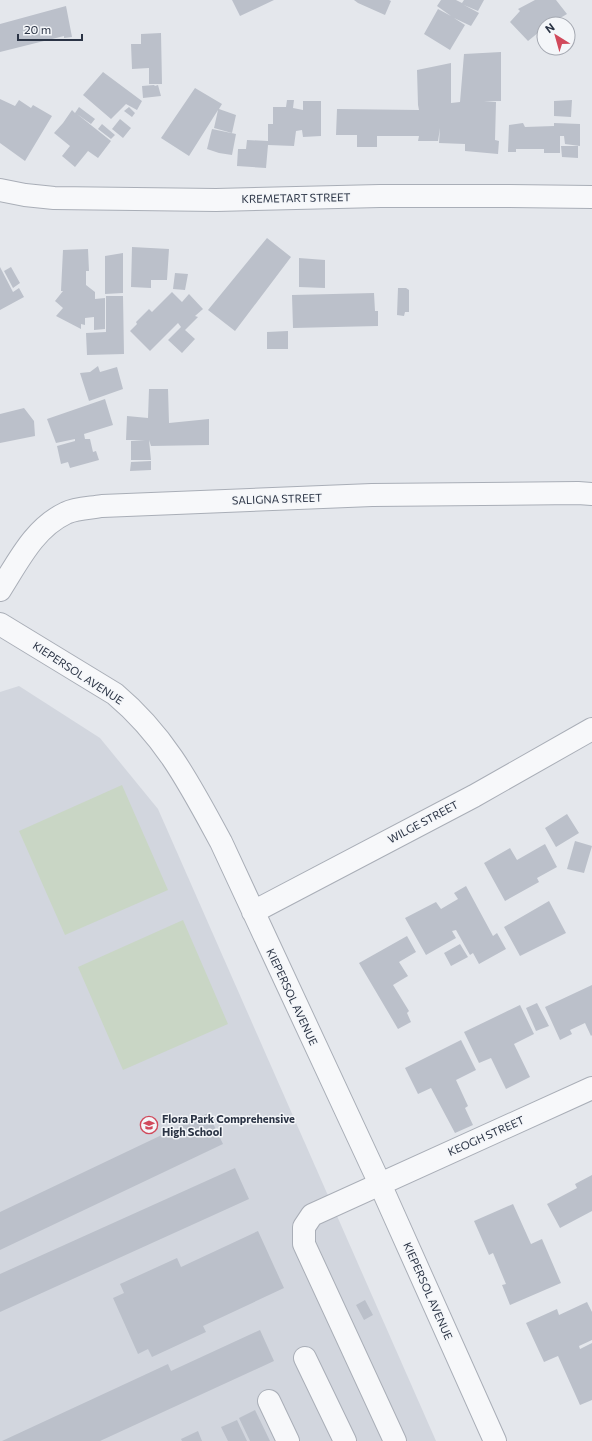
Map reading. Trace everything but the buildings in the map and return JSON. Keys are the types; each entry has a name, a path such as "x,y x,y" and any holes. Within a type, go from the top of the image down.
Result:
{"street":[{"name":"KREMETART STREET","path":"0,190 25,195 54,198 216,200 380,196 592,197"},
{"name":"SALIGNA STREET","path":"0,590 33,540 45,527 67,512 102,506 372,495 592,494"},
{"name":"KIEPERSOL AVENUE","path":"0,624 115,694 132,708 151,729 191,787 221,842 252,912 380,1184 495,1441"},
{"name":"WILGE STREET","path":"252,912 474,796 592,729"},
{"name":"KEOGH STREET","path":"395,1441 304,1244 304,1227 312,1215 592,1088"},
{"path":"305,1358 345,1441"},
{"path":"269,1401 288,1441"}],"shaded area":[{"name":"Flora Park Comprehensive High School","path":"19,686 100,738 158,809 436,1441 0,1441 0,692"}],"green space":[{"path":"122,785 168,890 65,935 19,831"},
{"path":"183,920 228,1024 123,1070 78,967"}],"place":[{"name":"Flora Park Comprehensive High School","path":"149,1125"}]}
